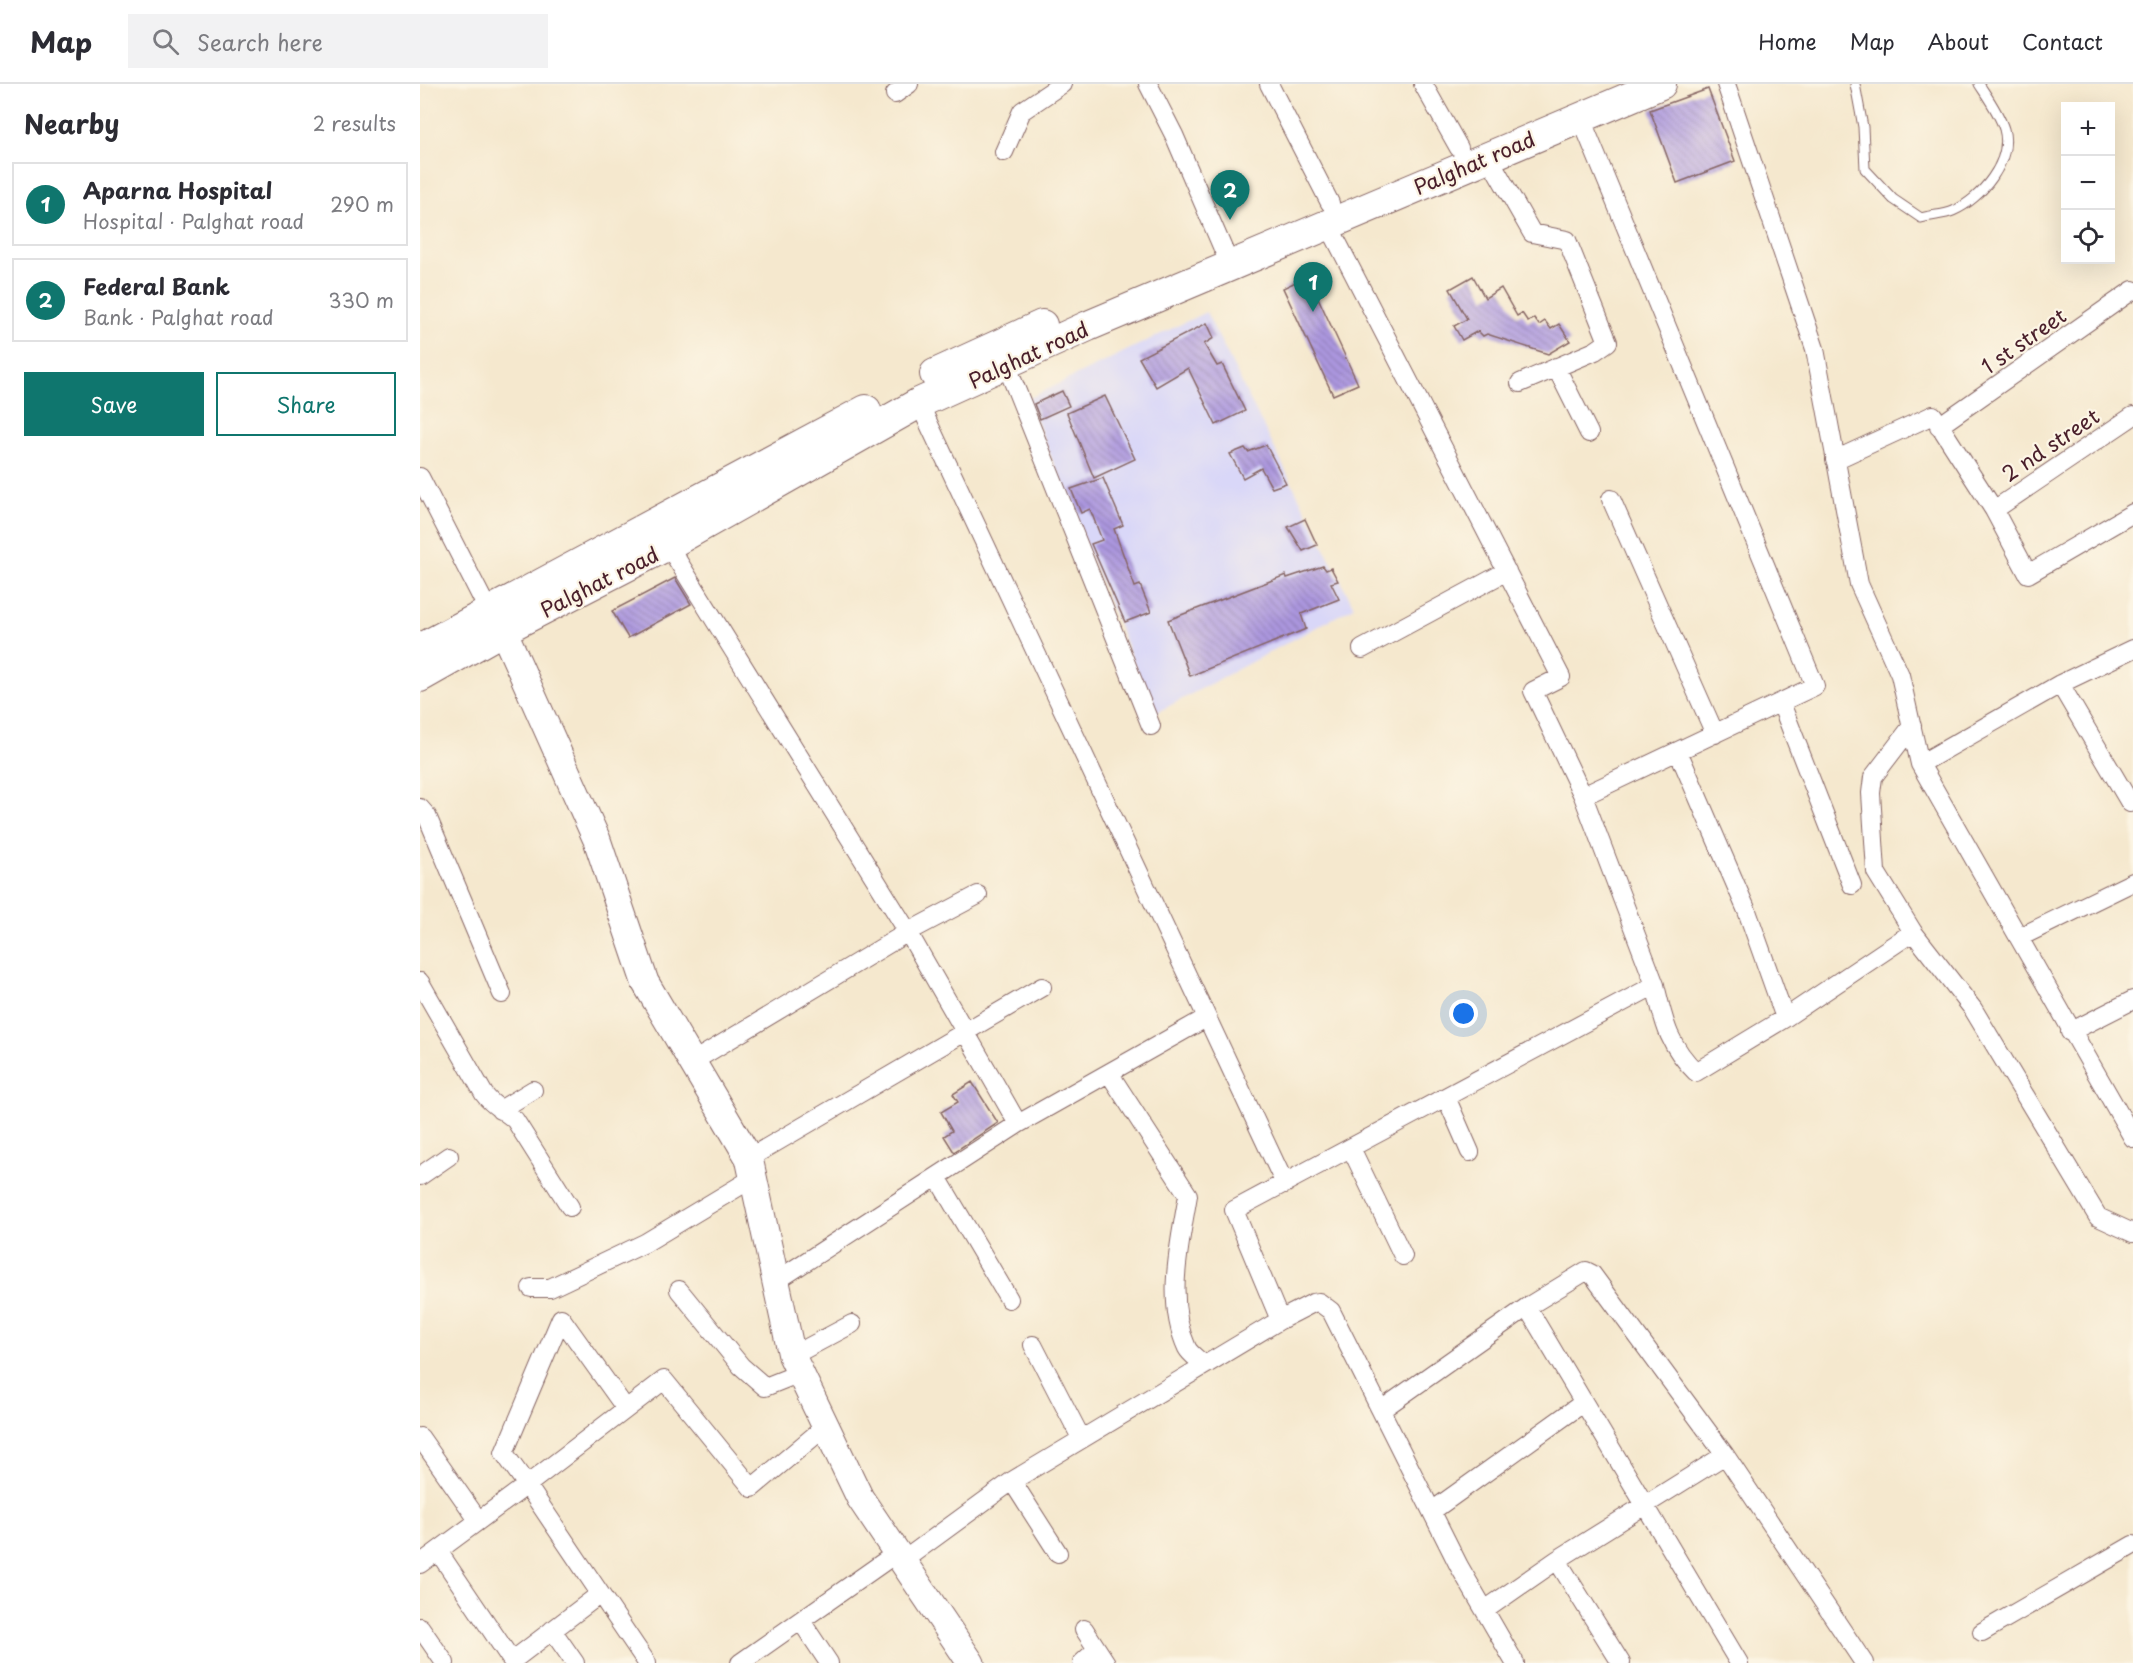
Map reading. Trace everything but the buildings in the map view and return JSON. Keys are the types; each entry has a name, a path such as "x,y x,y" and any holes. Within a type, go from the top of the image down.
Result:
{"main road":[{"name":"Palghat road","path":"1329,214 1459,148 1614,84"},
{"name":"Palghat road","path":"420,677 496,620 988,348 1226,257 1329,214 1488,156 1661,84"},
{"name":"Palghat road","path":"420,648 496,620 668,545 920,403 1006,364 1226,257"}],"street":[{"path":"1004,152 1022,111 1062,84"},
{"path":"1148,84 1179,146 1226,257"},
{"path":"1269,84 1329,214 1561,677 1533,691 1583,796 1655,985 1668,1035 1681,1057 1696,1072 1785,1018 1913,932"},
{"path":"1423,84 1459,148"},
{"path":"1726,84 1815,349 1859,584 1900,675 1920,764 2020,937 2070,1032 2128,1117 2133,1138"},
{"path":"1580,116 1815,686 1583,796"},
{"path":"1488,156 1532,233 1567,240 1608,342 1520,383"},
{"name":"1 st street","path":"1940,426 2133,290"},
{"path":"1006,364 1150,726"},
{"path":"1556,368 1589,433"},
{"path":"920,403 1285,1184"},
{"path":"1835,460 1933,415 1994,510 2028,574 2133,513"},
{"name":"2 nd street","path":"1994,510 2133,416"},
{"path":"420,477 496,620 597,840 645,982 751,1168 796,1364 860,1497 971,1663"},
{"path":"1611,499 1715,734"},
{"path":"668,545 908,932 1018,1125"},
{"path":"1362,649 1507,571"},
{"path":"1920,764 2060,684 2133,649"},
{"path":"2060,684 2130,802"},
{"path":"1781,703 1852,885"},
{"path":"1912,726 1873,777 1871,793 1876,872 1913,932 1974,1009 2098,1217 2133,1233"},
{"path":"1678,751 1747,911 1785,1018"},
{"path":"420,808 427,816 502,994"},
{"path":"2020,937 2133,882"},
{"path":"692,1062 908,932 978,895"},
{"path":"420,982 484,1094 495,1108 515,1120 570,1207"},
{"path":"1280,1320 1234,1210 1655,985"},
{"path":"531,1288 550,1288 645,1243 751,1168 965,1032 1042,987"},
{"path":"2070,1032 2133,1000"},
{"path":"776,1281 1018,1125 1206,1018"},
{"path":"1108,1073 1188,1195 1175,1271 1180,1320 1188,1349 1203,1364"},
{"path":"500,1110 533,1090"},
{"path":"1446,1097 1470,1152"},
{"path":"1351,1148 1403,1256"},
{"path":"420,1176 449,1156"},
{"path":"937,1177 1009,1299"},
{"path":"1382,1410 1573,1277 1586,1271 1592,1274 1725,1455 1864,1663"},
{"path":"679,1290 741,1366 765,1387 852,1324"},
{"path":"740,1663 1012,1481 1203,1364 1313,1303 1325,1305 1331,1311 1432,1510 1515,1663"},
{"path":"1527,1307 1738,1663"},
{"path":"626,1409 561,1318 504,1453 646,1663"},
{"path":"1033,1345 1081,1438"},
{"path":"420,1564 664,1380 752,1488 826,1426"},
{"path":"1432,1510 1583,1403"},
{"path":"420,1437 478,1520"},
{"path":"1485,1610 1557,1560 1725,1455"},
{"path":"1012,1481 1058,1553"},
{"path":"1982,1632 2133,1545"},
{"path":"438,1551 512,1661 600,1594"},
{"path":"1557,1560 1621,1663"},
{"path":"801,1621 829,1663"},
{"path":"420,1627 444,1663"},
{"path":"1082,1663 1102,1656 1084,1629"},
{"path":"552,1630 575,1663"}],"lane":[{"path":"1856,84 1863,127 1865,169 1893,199 1921,218 1953,211 1975,196 1998,168 2005,149 2005,132 2000,118 1979,84"}],"shaded area":[{"path":"1206,312 1354,607 1154,714 1028,399"}],"place":[{"name":"Federal Bank","path":"1230,220"},
{"name":"Aparna Hospital","path":"1313,312"}]}
